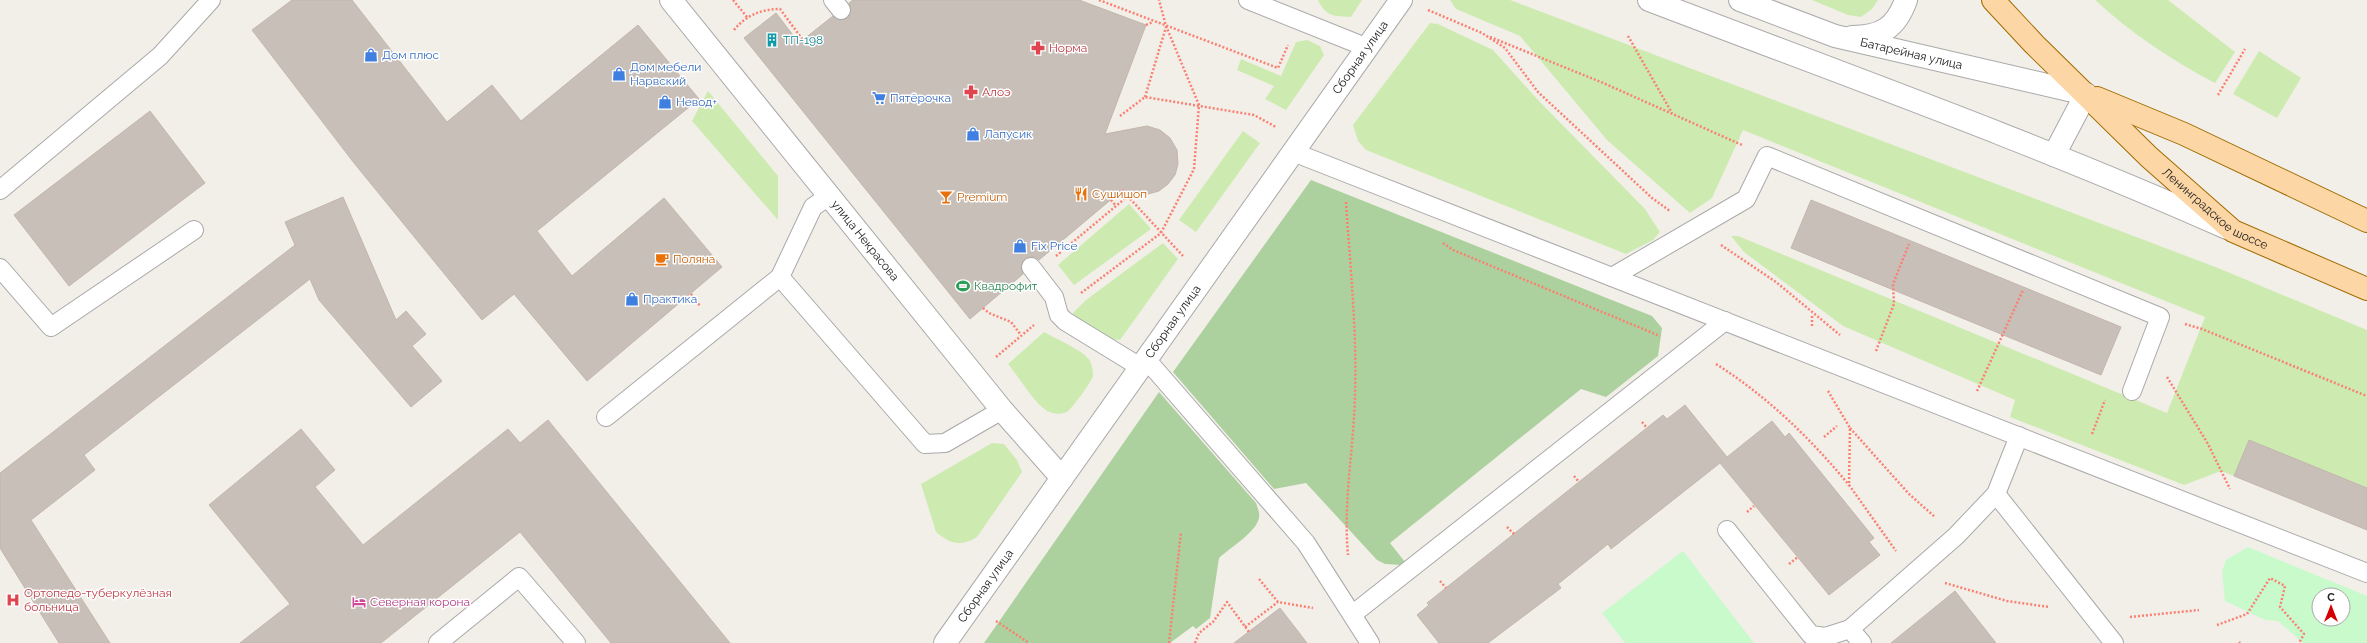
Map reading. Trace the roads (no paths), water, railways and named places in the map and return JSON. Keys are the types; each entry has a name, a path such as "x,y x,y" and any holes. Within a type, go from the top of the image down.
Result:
{"main road":[{"name":"Ленинградское шоссе","path":"1993,0 2034,44 2149,157 2233,231 2367,289"},
{"name":"Ленинградское шоссе","path":"2086,94 2184,134 2367,221"}],"street":[{"name":"улица Некрасова","path":"672,0 1002,410 1062,478"},
{"name":"Сборная улица","path":"944,643 1401,0"},
{"path":"1649,0 1980,125 2137,188 2233,231"},
{"name":"Батарейная улица","path":"1740,0 1835,36 2086,94"},
{"path":"1835,36 1869,37 1889,28 1901,13 1906,0"},
{"path":"2054,155 2086,94"}],"lane":[{"path":"0,190 160,56 211,0"},
{"path":"1248,0 1368,48"},
{"path":"1293,152 2367,573"},
{"path":"1612,277 1696,230 1746,199 1767,156 2160,317 2152,344 2132,391"},
{"path":"606,417 780,277 813,207 829,196"},
{"path":"0,268 51,327 194,230"},
{"path":"1034,270 1054,297 1059,315 1065,321 1143,363 1306,543 1353,614 1370,643"},
{"path":"780,277 925,444 944,443 1002,410"},
{"path":"1353,614 1690,347 1725,321"},
{"path":"1727,530 1811,635 1825,637 1850,629 1956,536 1996,494 2019,436"},
{"path":"1996,494 2114,643"},
{"path":"438,643 520,577 576,643"},
{"path":"1850,629 1862,643"}],"place":[{"name":"ТП-198","path":"772,40"},
{"name":"Норма","path":"1038,48"},
{"name":"Дом плюс","path":"371,55"},
{"name":"Дом мебели Нарвский","path":"619,74"},
{"name":"Алоэ","path":"971,92"},
{"name":"Пятёрочка","path":"879,98"},
{"name":"Невод+","path":"665,102"},
{"name":"Лапусик","path":"973,134"},
{"name":"Сушишоп","path":"1081,194"},
{"name":"Premium","path":"946,197"},
{"name":"Fix Price","path":"1020,246"},
{"name":"Поляна","path":"662,259"},
{"name":"Квадрофит","path":"963,286"},
{"name":"Практика","path":"632,299"},
{"name":"Ортопедо-туберкулёзная больница","path":"13,600"},
{"name":"Северная корона","path":"359,602"}]}
